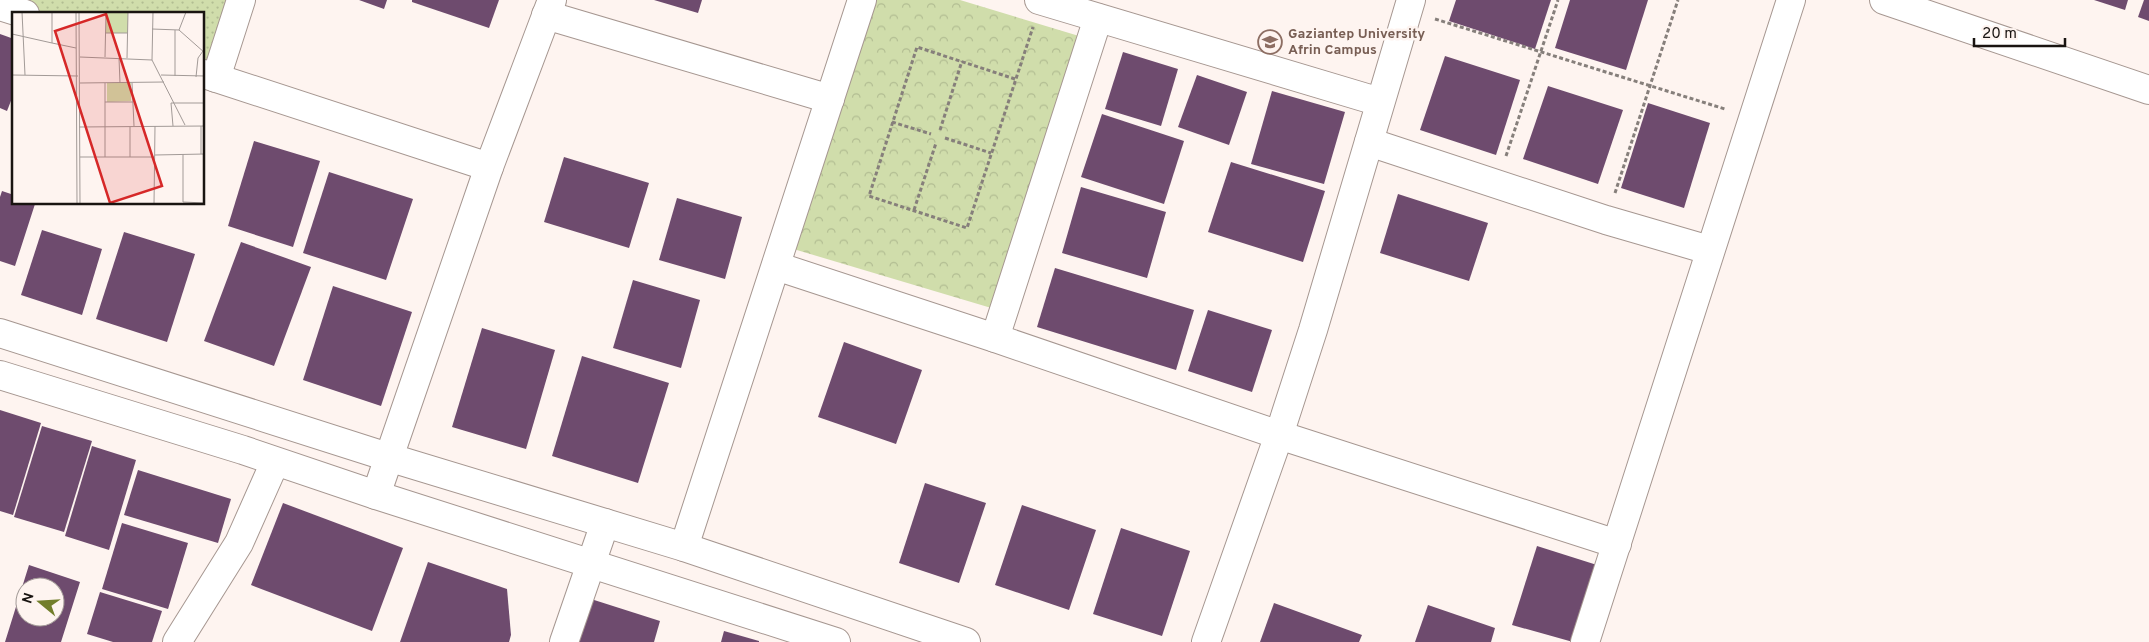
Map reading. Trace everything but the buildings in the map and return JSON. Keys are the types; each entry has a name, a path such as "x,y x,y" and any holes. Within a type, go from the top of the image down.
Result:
{"street":[{"path":"241,0 210,76 488,167"},
{"path":"684,547 862,0"},
{"path":"1040,0 1380,102"},
{"path":"1585,642 1791,0"},
{"path":"1884,0 2149,90"},
{"path":"1206,642 1279,435 1313,330 1410,5"},
{"path":"0,6 18,12"},
{"path":"376,495 391,458 488,167 549,8 830,99"},
{"path":"995,338 1098,18"},
{"path":"1369,142 1606,220 1710,250"},
{"path":"776,266 1279,435 1617,544"},
{"path":"0,333 391,458 684,547 966,642"},
{"path":"0,375 836,642"},
{"path":"177,642 239,543 275,462"},
{"path":"564,642 605,523"}],"path":[{"path":"1015,78 917,46 869,196 967,228 1040,0"},
{"path":"1497,183 1558,0"},
{"path":"1606,220 1678,0"},
{"path":"1410,5 1541,52 1649,87 1753,117"},
{"path":"940,130 962,61"},
{"path":"892,122 931,134"},
{"path":"945,138 991,153"},
{"path":"914,210 936,142"}],"green space":[{"path":"0,0 236,0 205,66 205,12 33,12"},
{"path":"852,0 960,0 1079,36 998,310 780,245"}],"place":[{"name":"Gaziantep University Afrin Campus","path":"1270,42"}]}
